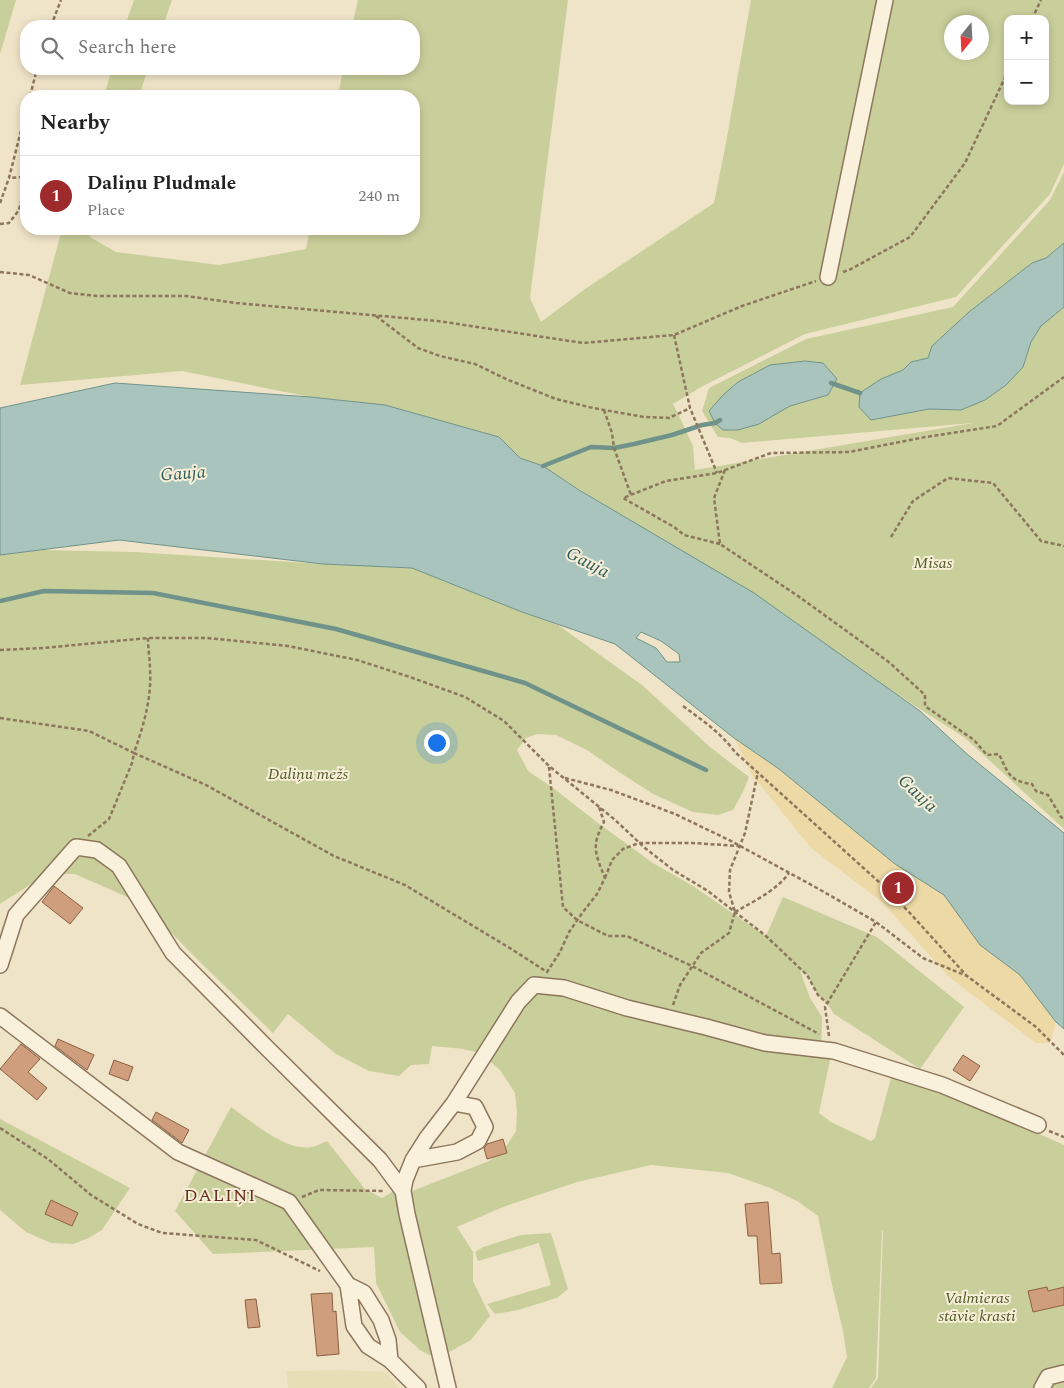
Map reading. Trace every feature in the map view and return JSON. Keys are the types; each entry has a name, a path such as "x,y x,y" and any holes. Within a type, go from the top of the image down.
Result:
{"street":[{"path":"828,277 885,0"},
{"path":"0,965 16,915 76,847 97,850 119,866 173,953 380,1160 403,1191"},
{"path":"448,1388 407,1214 403,1191 405,1180 413,1160 427,1138 454,1103 518,1002 534,985 564,988 626,1008 765,1043 834,1051 942,1085 1038,1126"},
{"path":"0,1016 178,1152 289,1202 348,1285 354,1326 368,1346 390,1360 418,1388"},
{"path":"413,1160 457,1152 478,1141 486,1127 475,1107 454,1103"},
{"path":"348,1285 364,1293 381,1320 388,1340 390,1360"},
{"path":"1042,1388 1048,1377 1064,1372"}],"path":[{"path":"53,20 61,0"},
{"path":"1034,15 1040,0"},
{"path":"32,90 35,75"},
{"path":"0,272 29,275 70,293 96,296 186,296 236,303 438,321 583,343 674,335 742,306 851,270 910,237 965,163 1004,80"},
{"path":"0,203 9,178 20,135"},
{"path":"9,178 20,177"},
{"path":"0,224 9,223 20,206"},
{"path":"375,315 418,348 440,356 475,364 506,380 556,399 644,417 669,418 690,408"},
{"path":"674,335 690,408 717,473"},
{"path":"1064,377 997,426 849,452 772,453 717,473 666,482 623,498 684,534 720,544 798,596 890,663 925,695 925,706 974,740 987,755 999,754 1009,774 1021,782 1032,784 1036,791 1048,796 1064,819"},
{"path":"604,410 612,433 614,448 631,495"},
{"path":"720,544 714,498 725,470"},
{"path":"891,537 913,501 948,478 993,483 1041,541 1064,546"},
{"path":"76,847 109,819 132,763 150,690 148,638"},
{"path":"0,650 148,638 216,639 288,646 357,660 465,697 504,721 549,766 672,870 708,891 766,936 807,975 818,995 827,1003"},
{"path":"683,706 715,729 735,752 879,882 967,976 1036,1028 1064,1055"},
{"path":"0,718 90,731 134,753 206,784 334,856 405,885 547,972 560,952 569,932 597,894 612,860 623,849 639,843 692,843 740,846"},
{"path":"549,766 563,907 577,920 608,936 627,936 692,966 831,1041 825,1007 876,922"},
{"path":"669,1018 680,985 701,952 729,932 735,912 729,892 730,870 746,832 758,772"},
{"path":"563,778 611,790 675,814 740,846 876,922 923,958 967,976"},
{"path":"599,807 604,822 597,834 594,848 605,878"},
{"path":"735,912 760,898 782,882 789,873"},
{"path":"0,1128 48,1159 91,1194 138,1224 162,1234 256,1240 323,1272"},
{"path":"289,1202 319,1190 403,1191"}],"shaded area":[{"path":"343,1370 387,1372 399,1388 288,1388 286,1371"}],"green space":[{"path":"0,0 16,0 0,54"},
{"path":"134,0 172,0 165,20 127,20"},
{"name":"Misas","path":"358,0 568,0 530,298 541,322 585,289 714,203 751,0 1064,0 1064,164 1050,194 956,297 805,334 703,386 673,404 693,446 695,470 973,423 742,443 730,438 718,437 702,411 709,388 806,339 953,307 1050,200 1064,172 1064,243 1046,258 1032,263 969,312 932,346 928,358 911,362 903,370 881,379 871,420 929,409 961,410 1023,367 1031,342 1041,326 1064,307 1064,829 965,738 543,466 520,458 499,437 385,405 310,397 182,371 20,385 60,235 91,235 90,237 116,252 219,265 306,249 309,235 420,235 420,90 339,90 342,75 420,75 420,20 353,20","holes":["823,363 837,379 828,395 790,406 759,424 723,395 738,382 770,365"]},
{"path":"110,75 146,75 141,90 106,90"},
{"name":"Daliņu mežs","path":"43,550 135,552 412,568 558,625 642,685 710,747 749,777 733,810 718,815 693,812 653,794 587,750 556,735 537,734 526,738 517,750 528,771 653,863 693,886 766,936 783,897 877,937 964,1007 920,1069 834,1014 827,1003 818,995 807,975 800,970 810,998 822,1017 821,1056 830,1060 819,1113 831,1122 871,1141 875,1138 892,1074 944,1091 1064,1145 1064,1388 871,1388 878,1378 882,1231 876,1378 869,1388 832,1388 847,1357 818,1216 797,1201 770,1188 728,1173 651,1165 577,1182 503,1207 457,1227 473,1252 473,1281 490,1316 471,1340 442,1356 442,1354 429,1355 420,1350 400,1332 376,1283 374,1247 213,1254 175,1211 231,1107 269,1134 291,1145 312,1147 327,1141 365,1189 382,1198 404,1185 407,1193 489,1161 507,1145 516,1131 515,1093 500,1070 480,1053 463,1049 432,1046 429,1064 411,1065 399,1076 369,1071 336,1054 288,1014 273,1033 143,904 75,874 47,874 0,904 0,553"},
{"path":"0,1119 130,1188 102,1230 89,1238 73,1244 51,1243 26,1232 0,1210"},
{"path":"551,1233 568,1289 557,1298 518,1310 495,1314 487,1304 551,1285 539,1243 478,1261 475,1252 483,1247 521,1235"}],"sand":[{"path":"734,738 779,769 895,864 944,895 980,945 1020,975 1056,1022 1050,1043 1036,1043 949,977 882,902 811,848 752,775"}],"water":[{"path":"1064,243 1064,307 1041,326 1031,342 1023,367 1006,385 985,400 961,410 929,409 871,420 859,407 860,393 881,379 903,370 911,362 928,358 932,346 969,312 1032,263 1046,258"},
{"path":"805,361 823,363 837,379 828,395 790,406 759,424 738,430 723,430 715,423 709,411 738,382 770,365"},
{"name":"Gauja","path":"115,383 310,397 385,405 499,437 520,458 543,466 579,490 754,593 920,711 967,754 1064,833 1064,1029 1056,1022 1020,975 980,945 944,895 895,864 779,769 734,738 615,644 522,612 412,568 323,564 119,540 0,555 0,408","holes":["641,632 661,641 679,654 680,662 667,662 656,648 636,638"]}],"building":[{"path":"54,886 83,908 70,924 42,902"},
{"path":"58,1039 94,1055 87,1070 55,1046"},
{"path":"21,1044 40,1059 28,1072 47,1088 37,1100 0,1069"},
{"path":"963,1055 980,1066 970,1081 953,1070"},
{"path":"114,1060 133,1067 128,1081 109,1074"},
{"path":"156,1112 189,1130 182,1143 152,1120"},
{"path":"503,1139 507,1153 487,1159 484,1148 487,1144"},
{"path":"51,1200 78,1213 72,1226 45,1214"},
{"path":"768,1202 772,1254 780,1253 782,1283 760,1284 757,1236 748,1236 745,1204"},
{"path":"1047,1287 1048,1291 1064,1287 1064,1305 1033,1312 1028,1291"},
{"path":"332,1293 333,1312 336,1311 339,1354 317,1356 311,1294"},
{"path":"256,1299 260,1327 248,1328 245,1300"}],"waterway":[{"path":"831,383 860,393"},
{"path":"543,466 591,447 614,448 634,444 672,435 720,420"},
{"path":"0,601 44,591 153,593 336,629 525,683 706,770"}],"place":[{"name":"Daliņu Pludmale","path":"898,888"}],"district":[{"name":"DALIŅI","path":"220,1195"}],"park label":[{"name":"Valmieras stāvie krasti","path":"977,1306"}]}
